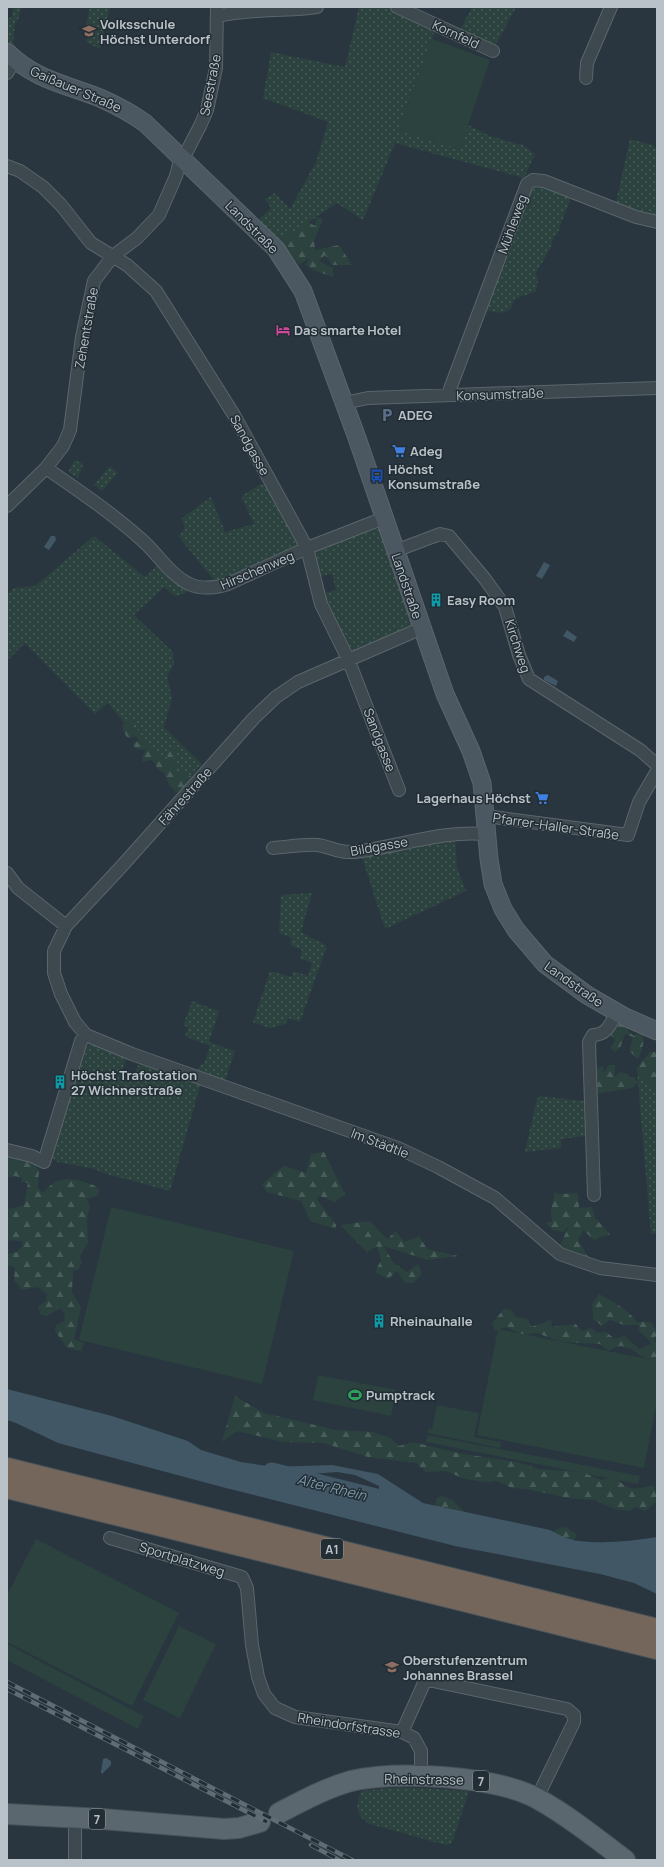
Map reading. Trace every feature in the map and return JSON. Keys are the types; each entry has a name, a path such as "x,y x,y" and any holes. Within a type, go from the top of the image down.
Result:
{"highway":[{"name":"A1","path":"7,1469 657,1630"},
{"name":"A1","path":"7,1487 657,1648"}],"main road":[{"name":"Gaißauer Straße","path":"10,62 35,74 96,97 125,110 145,124 181,157"},
{"name":"Landstraße","path":"181,157 276,249 303,291 344,403 444,694 475,762 482,783 486,816 486,834 493,884 503,909 516,930 544,964 587,995 617,1012 657,1031"},
{"name":"Rheinstrasse","path":"279,1813 317,1794 351,1782 385,1776 475,1780 510,1787 537,1798 560,1812 625,1860"},
{"name":"7","path":"7,1814 157,1822 224,1829 240,1828 260,1822"}],"street":[{"path":"217,12 296,10 317,7"},
{"name":"Kornfeld","path":"397,7 492,51"},
{"path":"586,78 587,63 611,7"},
{"name":"Seestraße","path":"181,157 187,151 194,139 207,110 216,68 217,12"},
{"name":"Zehentstraße","path":"7,506 46,468 63,446 70,430 82,337 94,281 113,256 137,238 158,215 176,176 181,157"},
{"name":"Sandgasse","path":"7,166 20,171 43,187 62,205 91,243 127,265 156,291 234,415 307,548 321,604 348,660 399,790"},
{"name":"Mühleweg","path":"450,395 450,389 527,184 533,180 544,181 636,217 657,222"},
{"name":"Konsumstraße","path":"344,403 368,398 657,388"},
{"name":"Hirschenweg","path":"46,468 113,514 146,543 177,576 190,584 205,588 216,588 228,584 307,548 384,518"},
{"name":"Kirchweg","path":"395,551 440,534 449,536 485,579 505,607 519,655 529,679 640,750 657,765"},
{"name":"Fährestraße","path":"86,1035 72,1016 61,994 54,973 54,951 66,926 121,867 254,718 276,697 298,682 422,628"},
{"name":"Pfarrer-Haller-Straße","path":"486,816 628,835 639,802 657,771"},
{"name":"Bildgasse","path":"273,848 317,845 342,852 369,849 419,839 474,833 486,834"},
{"path":"7,873 18,888 66,926"},
{"name":"Landstraße","path":"594,1195 589,1042 594,1035 599,1035 605,1032 617,1012"},
{"path":"7,1150 32,1156 44,1162 81,1041 86,1035"},
{"name":"Im Städtle","path":"86,1035 132,1054 398,1148 495,1198 560,1254 600,1268 657,1275"},
{"name":"Sportplatzweg","path":"110,1538 242,1577 247,1588"},
{"name":"Rheindorfstrasse","path":"247,1588 252,1646 258,1677 264,1694 275,1708 295,1717 402,1732 414,1738 421,1751 421,1777"},
{"path":"402,1732 425,1681 433,1681 567,1709 574,1714 574,1722 537,1798"},
{"path":"75,1818 75,1860"}],"green space":[{"path":"13,7 22,7 17,22 15,22 13,47 7,38 7,19 12,17"},
{"path":"90,7 110,7 100,49 86,42 88,34 85,30"},
{"path":"359,7 390,7 436,28 398,130 460,149 468,125 488,135 519,145 520,143 535,154 524,178 395,143 363,220 337,203 280,241 258,220 271,208 265,199 275,193 290,209 316,162 328,122 263,98 271,52 345,67"},
{"path":"472,7 516,7 494,48 459,32"},
{"path":"432,39 490,60 460,149 398,130"},
{"path":"630,139 653,145 657,150 657,217 618,206 616,202"},
{"path":"533,185 540,185 571,197 557,235 554,236 550,249 536,273 538,282 536,291 514,300 512,307 505,313 486,311 486,305"},
{"path":"316,217 323,219 314,240 315,250 339,245 352,265 332,265 325,255 319,261 333,268 333,277 313,270 306,265 309,258 299,265 280,241 286,231 293,233 305,220 315,226"},
{"path":"75,460 83,464 78,478 68,472"},
{"path":"110,466 118,473 102,491 94,485"},
{"path":"268,483 298,543 296,547 216,583 178,536 185,529 182,518 211,497 225,532 254,524 242,499 243,495 261,484"},
{"path":"374,528 380,530 411,618 412,625 407,629 355,652 347,648 322,594 336,590 332,574 317,577 311,551"},
{"path":"94,536 145,577 159,563 190,590 175,596 164,587 134,615 173,652 174,665 167,676 172,698 164,727 202,764 180,790 108,703 95,714 25,643 7,661 7,595 14,588 35,586"},
{"path":"128,719 133,722 139,732 139,738 144,737 148,742 148,749 152,747 158,753 157,756 161,757 164,764 169,762 166,751 175,749 177,757 170,760 172,764 176,763 176,773 186,771 192,778 190,788 184,793 175,792 169,785 165,774 151,760 143,762 142,757 146,749 138,750 133,746 134,742 139,741 136,736 129,738 126,736 122,726"},
{"path":"455,840 457,868 466,891 385,929 361,854 405,846"},
{"path":"312,893 301,932 327,946 300,1022 288,1018 285,1024 270,1028 253,1022 270,971 292,977 294,971 308,976 312,963 300,958 302,950 290,945 292,938 279,933 281,895"},
{"path":"192,1001 219,1011 209,1042 235,1051 225,1081 197,1071 201,1064 204,1064 210,1046 185,1036 188,1027 183,1025"},
{"path":"617,1022 627,1026 628,1031 634,1036 638,1031 643,1033 643,1046 638,1059 629,1051 633,1037 625,1034 620,1048 615,1052 610,1048 615,1041 609,1032"},
{"path":"91,1043 127,1056 120,1078 131,1082 140,1061 201,1083 170,1191 100,1172 96,1169 58,1162 53,1158 53,1151 86,1047"},
{"path":"650,1052 657,1052 656,1092 646,1085 636,1069"},
{"path":"608,1065 615,1065 615,1077 620,1072 628,1074 629,1077 634,1077 638,1083 632,1088 594,1094 592,1072 603,1066 604,1073"},
{"path":"637,1070 657,1090 657,1234 651,1234"},
{"path":"540,1096 585,1101 586,1136 561,1139 561,1148 525,1152 537,1099"},
{"path":"324,1152 345,1194 335,1202 320,1196 316,1198 336,1225 336,1229 310,1221 301,1201 267,1192 262,1184 285,1166 306,1173 311,1154"},
{"path":"12,1154 35,1160 36,1167 39,1171 38,1187 42,1193 56,1182 67,1179 85,1182 96,1186 99,1189 98,1196 86,1199 90,1205 87,1219 88,1243 79,1256 82,1262 78,1270 73,1271 72,1293 81,1307 74,1339 84,1343 81,1351 67,1348 55,1331 56,1325 65,1321 64,1313 61,1308 46,1316 40,1314 38,1307 46,1301 47,1294 37,1287 22,1290 14,1280 15,1267 7,1265 7,1254 17,1252 23,1245 21,1241 7,1240 7,1209 24,1205 28,1183 21,1182 22,1178 15,1176 7,1178 7,1160"},
{"path":"555,1192 559,1194 578,1193 579,1208 592,1207 595,1218 610,1234 594,1240 583,1230 578,1240 588,1257 569,1251 560,1245 569,1226 563,1232 553,1230 546,1223 552,1221 551,1209"},
{"path":"111,1207 294,1251 262,1384 79,1340"},
{"path":"370,1221 387,1239 396,1231 404,1242 419,1236 427,1249 458,1256 428,1260 383,1246 394,1263 407,1272 418,1264 422,1274 413,1283 405,1283 397,1271 388,1279 375,1272 381,1260 377,1246 367,1252 340,1225"},
{"path":"599,1294 625,1310 637,1322 651,1322 657,1332 654,1341 657,1342 657,1360 652,1360 630,1349 620,1346 608,1351 600,1344 561,1342 537,1333 523,1335 506,1327 495,1331 492,1323 504,1309 511,1310 516,1317 528,1319 531,1327 551,1320 552,1327 576,1324 581,1331 591,1328 597,1333 606,1332 615,1339 624,1336 640,1349 652,1344 638,1330 639,1325 624,1325 610,1320 602,1326 593,1319 592,1304"},
{"path":"498,1329 657,1361 657,1401 644,1468 477,1435"},
{"name":"Pumptrack","path":"318,1375 396,1390 391,1416 313,1400"},
{"path":"235,1396 264,1413 336,1430 373,1432 391,1438 399,1446 413,1442 463,1454 517,1462 539,1469 582,1472 601,1480 615,1476 624,1485 637,1489 654,1485 657,1501 645,1511 635,1507 630,1511 615,1509 594,1500 568,1498 526,1489 512,1488 497,1481 482,1482 462,1478 446,1471 426,1472 416,1463 368,1457 323,1443 283,1442 237,1431 222,1442"},
{"path":"437,1405 479,1413 474,1437 501,1442 500,1448 428,1433 429,1428 432,1429"},
{"path":"427,1435 640,1476 638,1484 426,1442"},
{"path":"442,1496 452,1500 464,1511 461,1522 432,1516 437,1498"},
{"path":"566,1527 577,1535 567,1552 551,1533 560,1528"},
{"path":"36,1539 179,1613 132,1706 7,1642 7,1595"},
{"path":"179,1626 216,1644 180,1718 143,1700"},
{"path":"7,1644 144,1716 138,1729 7,1660"},
{"path":"399,1787 469,1791 452,1843 446,1845 370,1824 362,1818 359,1814 357,1806 359,1796 362,1791"}],"water":[{"path":"51,536 55,536 56,540 49,550 44,547"},
{"path":"544,562 550,565 542,579 536,576"},
{"path":"567,630 577,637 574,642 563,636"},
{"path":"548,675 558,681 556,686 544,680 544,677"},
{"path":"7,1389 112,1416 188,1441 201,1450 241,1462 273,1467 332,1465 378,1474 423,1503 550,1530 564,1537 575,1540 608,1542 657,1537 657,1594 634,1583 600,1574 455,1546 222,1487 58,1443 7,1420","holes":["337,1472 355,1475 379,1486 379,1492 342,1493 337,1491 332,1485 298,1479 299,1475"]},
{"path":"106,1758 111,1761 111,1765 102,1774 103,1759"}],"waterway":[{"name":"Alter Rhein","path":"272,1472 380,1499"}],"railway":[{"path":"7,1682 352,1860"},
{"path":"7,1689 267,1822"},
{"path":"311,1845 339,1860"}],"place":[{"name":"Volksschule Höchst Unterdorf","path":"89,31"},
{"name":"Das smarte Hotel","path":"283,330"},
{"name":"ADEG","path":"387,415"},
{"name":"Adeg","path":"399,451"},
{"name":"Höchst Konsumstraße","path":"377,476"},
{"name":"Easy Room","path":"436,600"},
{"name":"Lagerhaus Höchst","path":"542,798"},
{"name":"Höchst Trafostation 27 Wichnerstraße","path":"60,1082"},
{"name":"Rheinauhalle","path":"379,1321"},
{"name":"Pumptrack","path":"355,1395"},
{"name":"Oberstufenzentrum Johannes Brassel","path":"392,1667"}]}
